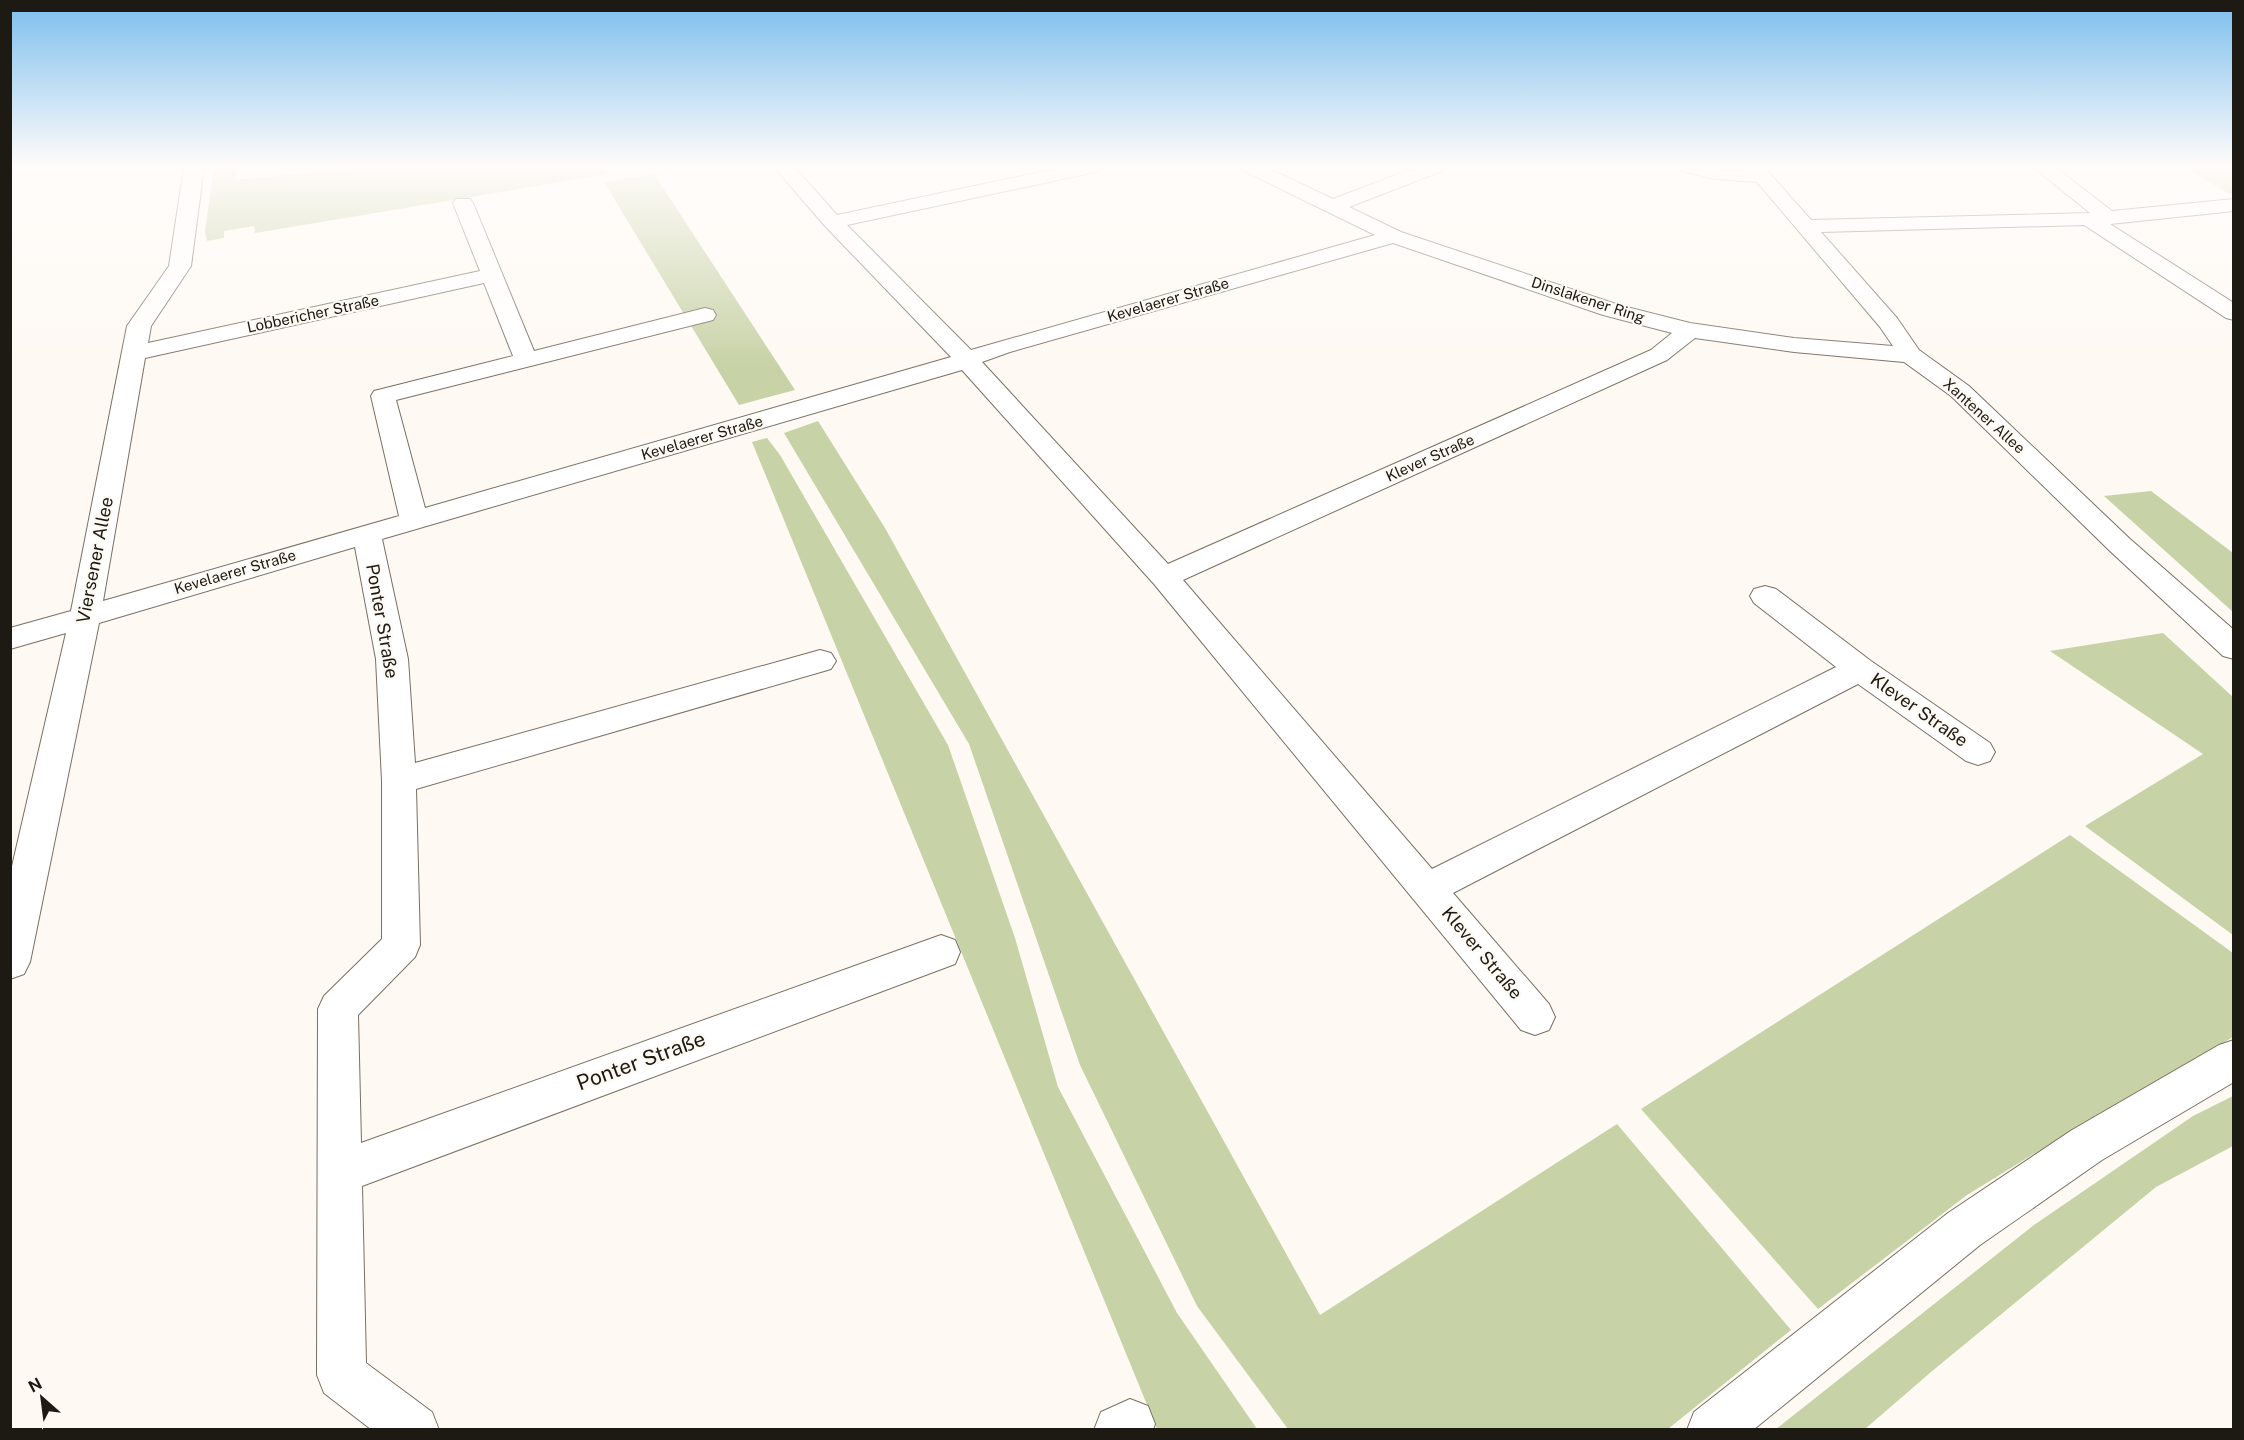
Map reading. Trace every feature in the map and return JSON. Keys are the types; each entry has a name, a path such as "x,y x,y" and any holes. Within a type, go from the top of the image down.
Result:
{"street":[{"name":"Viersener Allee","path":"10,962 85,617 139,326 180,266 184,234"},
{"path":"476,234 526,360"},
{"name":"Klever Straße","path":"844,234 966,359 1164,577 1429,888 1535,1017"},
{"name":"Dinslakener Ring","path":"1388,234 1611,310 1690,330 1794,345 1910,355"},
{"name":"Xantener Allee","path":"1814,234 1889,323 1910,355 1960,391 2120,545 2234,648"},
{"path":"2120,234 2200,292 2234,313"},
{"name":"Kevelaerer Straße","path":"10,639 414,520 936,371 966,359 1394,237"},
{"name":"Lobbericher Straße","path":"134,353 492,275"},
{"path":"2200,292 2234,287"},
{"path":"414,520 383,396 705,315"},
{"name":"Klever Straße","path":"1164,577 1659,355 1690,330"},
{"name":"Ponter Straße","path":"366,534 392,659 399,781 400,945 338,1009 342,1375 414,1430"},
{"name":"Klever Straße","path":"1765,596 1860,669 1978,752"},
{"path":"399,781 820,661"},
{"name":"Klever Straße","path":"1429,888 1860,669"},
{"name":"Ponter Straße","path":"341,1172 942,952"},
{"path":"1712,1430 1964,1229 2087,1145 2234,1059"}],"green space":[{"path":"206,234 224,234 224,238 207,241"},
{"path":"636,234 693,234 795,390 739,405"},
{"path":"818,421 885,528 1320,1315 1617,1124 1791,1330 1668,1429 1288,1429 1197,1306 1080,1065 969,744 784,433"},
{"path":"767,438 780,455 948,745 1015,938 1058,1087 1177,1313 1257,1429 1157,1429 752,442"},
{"path":"2151,491 2233,553 2233,612 2104,496"},
{"path":"2163,633 2233,697 2233,935 2085,826 2203,754 2050,651"},
{"path":"2070,835 2233,953 2233,1037 2076,1128 1967,1195 1818,1309 1641,1109"},
{"path":"2233,1096 2233,1146 2156,1187 1865,1429 1776,1429 2034,1225 2193,1116"}]}
